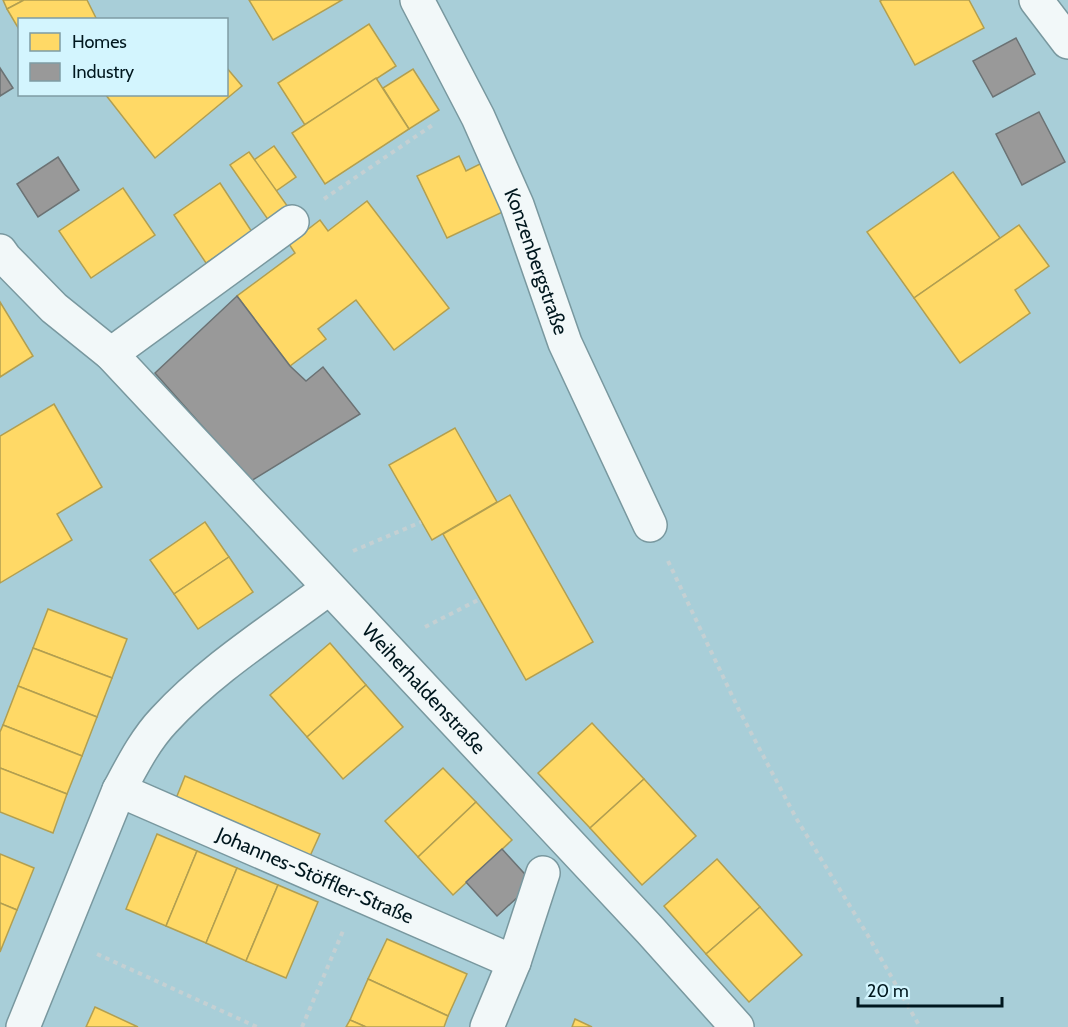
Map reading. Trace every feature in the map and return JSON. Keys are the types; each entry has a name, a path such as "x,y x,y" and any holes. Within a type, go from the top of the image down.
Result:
{"street":[{"name":"Konzenbergstraße","path":"417,0 478,117 517,205 565,344 650,525"},
{"path":"1036,0 1068,42"},
{"path":"111,354 292,222"},
{"name":"Weiherhaldenstraße","path":"0,251 54,308 111,354 657,937 737,1027"},
{"path":"22,1027 118,790 136,757 163,721 204,682 329,588"},
{"name":"Johannes-Stöffler-Straße","path":"118,790 514,962"},
{"path":"487,1027 514,962 543,873"}],"path":[{"path":"292,222 419,135"},
{"path":"363,548 421,522"},
{"path":"650,525 738,708 796,818 867,934 920,1027"},
{"path":"421,629 480,599"},
{"path":"302,1027 358,894"},
{"path":"94,953 257,1027"}],"building: Homes":[{"path":"3,0 24,0 7,9"},
{"path":"24,0 87,0 96,18 18,18 18,28 7,9"},
{"path":"249,0 342,0 273,40"},
{"path":"969,0 984,28 915,65 880,1"},
{"path":"369,24 396,66 305,125 278,83"},
{"path":"228,69 242,86 155,158 107,96 228,96"},
{"path":"413,69 439,110 409,129 383,88"},
{"path":"376,78 409,129 325,184 292,133"},
{"path":"274,146 296,177 276,191 254,160"},
{"path":"249,152 288,207 269,221 230,165"},
{"path":"459,156 466,171 484,162 507,210 447,238 417,176"},
{"path":"953,172 1000,238 914,298 867,232"},
{"path":"220,183 252,232 206,263 174,215"},
{"path":"123,188 155,235 91,278 59,231"},
{"path":"367,201 449,308 394,350 356,300 318,329 326,339 290,366 237,296 295,253 289,244 320,220 328,231"},
{"path":"1019,225 1049,266 1015,290 1030,313 960,363 914,298"},
{"path":"0,302 33,356 0,377"},
{"path":"54,404 102,487 57,514 72,540 0,583 0,436"},
{"path":"455,428 497,502 432,540 389,465"},
{"path":"510,495 593,642 526,680 443,534"},
{"path":"205,522 229,557 174,594 150,560"},
{"path":"229,557 253,592 198,629 174,594"},
{"path":"48,609 127,639 112,678 33,648"},
{"path":"330,643 366,685 307,737 270,695"},
{"path":"33,648 112,678 97,717 18,686"},
{"path":"366,685 403,727 343,779 307,737"},
{"path":"18,686 97,717 82,756 3,725"},
{"path":"592,723 644,779 590,828 538,773"},
{"path":"3,725 82,756 67,794 0,768 0,732"},
{"path":"0,768 67,794 53,833 0,812"},
{"path":"443,768 476,802 418,857 385,821"},
{"path":"185,776 320,834 310,856 175,801"},
{"path":"644,779 696,836 642,885 590,828"},
{"path":"476,802 512,840 453,895 418,857"},
{"path":"157,834 197,851 166,926 126,909"},
{"path":"197,851 237,868 206,943 166,926"},
{"path":"0,854 34,868 17,910 0,903"},
{"path":"717,859 760,907 706,954 664,906"},
{"path":"237,868 278,885 246,961 206,943"},
{"path":"278,885 318,902 286,978 246,961"},
{"path":"0,903 17,910 0,952"},
{"path":"760,907 802,955 749,1002 706,954"},
{"path":"387,939 467,974 448,1016 368,979"},
{"path":"368,979 448,1016 444,1027 366,1027 350,1020"},
{"path":"95,1007 138,1027 86,1027"},
{"path":"575,1019 592,1027 572,1027"},
{"path":"350,1020 366,1027 346,1027"}],"building: Industry":[{"path":"1016,38 1035,74 993,97 973,61"},
{"path":"0,68 13,88 0,96"},
{"path":"1039,112 1065,162 1022,185 996,134"},
{"path":"58,157 79,190 38,217 17,184"},
{"path":"237,296 290,366 306,381 323,367 360,414 251,481 155,373"},
{"path":"502,849 533,883 497,916 466,882"}]}
